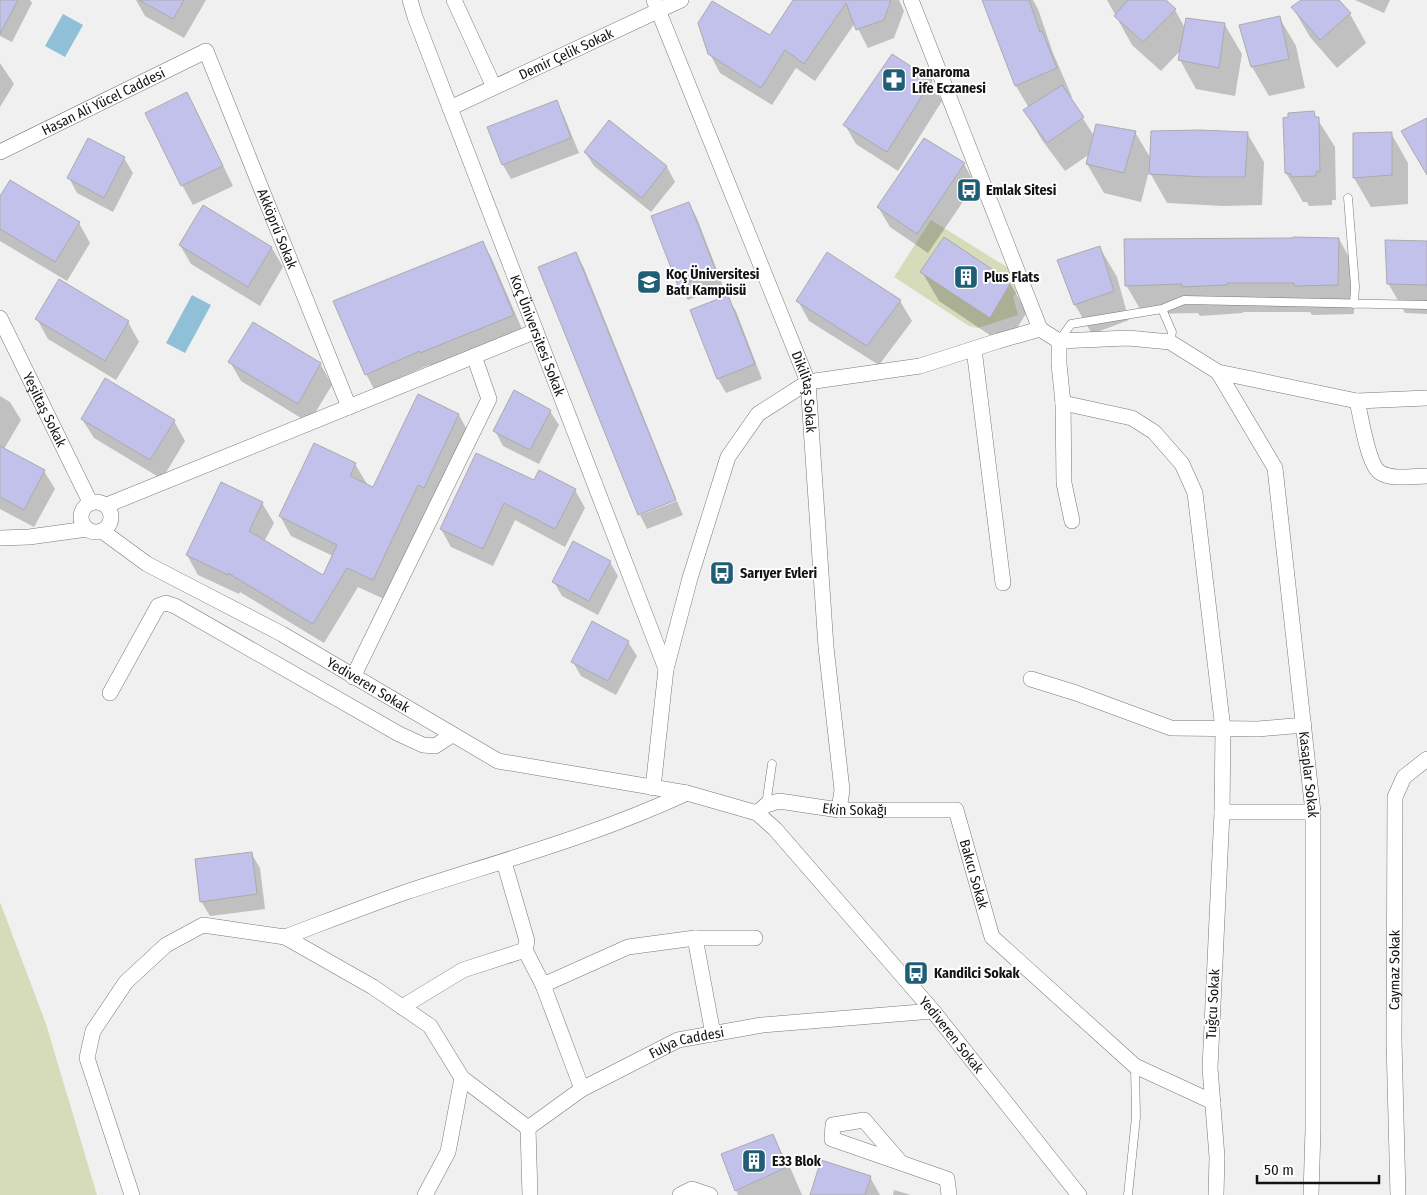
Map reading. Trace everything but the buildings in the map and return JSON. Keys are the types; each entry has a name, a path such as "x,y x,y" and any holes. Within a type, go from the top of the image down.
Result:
{"street":[{"name":"Koç Üniversitesi Sokak","path":"410,0 666,669"},
{"path":"454,0 494,87"},
{"name":"Demir Çelik Sokak","path":"450,108 656,5 682,0"},
{"path":"911,0 1040,329 1059,341 1128,338 1170,342 1218,372 1357,401 1427,398"},
{"name":"Dikilitaş Sokak","path":"656,5 808,382 826,647 842,790 840,810"},
{"name":"Hasan Ali Yücel Caddesi","path":"0,152 206,51"},
{"name":"Akköprü Sokak","path":"206,51 349,407"},
{"name":"Yeşiltaş Sokak","path":"0,318 90,502"},
{"path":"653,788 666,669 690,578 728,457 758,414 808,382 920,366 1040,329"},
{"path":"107,505 536,331"},
{"path":"1059,341 1063,403 1064,483 1072,521"},
{"path":"974,348 1003,583"},
{"path":"353,677 489,399 474,356"},
{"name":"Kasaplar Sokak","path":"1218,372 1275,468 1313,812 1313,1129 1311,1195"},
{"path":"1357,401 1371,463 1380,473 1394,476 1427,476"},
{"name":"Tuğcu Sokak","path":"1063,403 1132,418 1154,432 1182,464 1195,493 1223,729 1222,812 1210,1068 1217,1157 1216,1195"},
{"path":"0,538 29,537 94,530 108,527 112,518 110,510 107,505 99,502 90,502 84,507 80,516 82,523 94,530"},
{"name":"Yediveren Sokak","path":"94,530 147,564 282,634 498,761 687,793 761,809 775,828 933,1011 1079,1195"},
{"path":"110,693 158,606 166,603 175,606 399,734 423,745 435,746 452,735"},
{"path":"1031,679 1076,693 1171,728 1258,729 1304,725"},
{"name":"Caymaz Sokak","path":"1398,1195 1394,1041 1395,796 1404,777 1427,759"},
{"path":"285,937 405,893 504,862 645,812 687,793"},
{"name":"Ekin Sokağı","path":"761,809 779,801 840,810 956,810"},
{"name":"Bakıcı Sokak","path":"956,810 992,937 1135,1066"},
{"path":"1222,812 1313,812"},
{"path":"504,862 527,941 525,950 543,985 582,1089"},
{"path":"132,1195 87,1058 93,1030 126,982 166,945 203,925 285,937 373,987 430,1026 462,1078 528,1128 530,1195"},
{"path":"543,985 628,947 695,938 755,938"},
{"path":"695,938 713,1034"},
{"path":"402,1007 463,970 525,950"},
{"name":"Fulya Caddesi","path":"528,1128 582,1089 678,1040 762,1025 933,1011"},
{"path":"1135,1066 1213,1102"},
{"path":"425,1195 448,1152 462,1078"},
{"path":"901,1163 947,1179 949,1195"},
{"path":"680,1195 692,1189 710,1195"}],"lane":[{"path":"1348,198 1354,304"},
{"path":"1059,341 1071,324 1162,309 1184,300 1427,305"},
{"path":"1162,309 1172,332 1170,342"},
{"path":"761,809 772,764"},
{"path":"1128,1195 1136,1117 1135,1066"}],"green space":[{"path":"931,220 1010,269 1017,293 1013,296 1018,315 978,328 969,326 894,277"},
{"path":"0,902 46,1024 97,1195 0,1195"}],"water":[{"path":"63,14 83,25 65,57 45,46"},
{"path":"192,295 211,305 185,353 166,343"}],"place":[{"name":"Panaroma Life Eczanesi","path":"894,80"},
{"name":"Emlak Sitesi","path":"969,190"},
{"name":"Plus Flats","path":"966,277"},
{"name":"Koç Üniversitesi Batı Kampüsü","path":"649,282"},
{"name":"Sarıyer Evleri","path":"722,573"},
{"name":"Kandilci Sokak","path":"916,973"},
{"name":"E33 Blok","path":"754,1161"}]}
